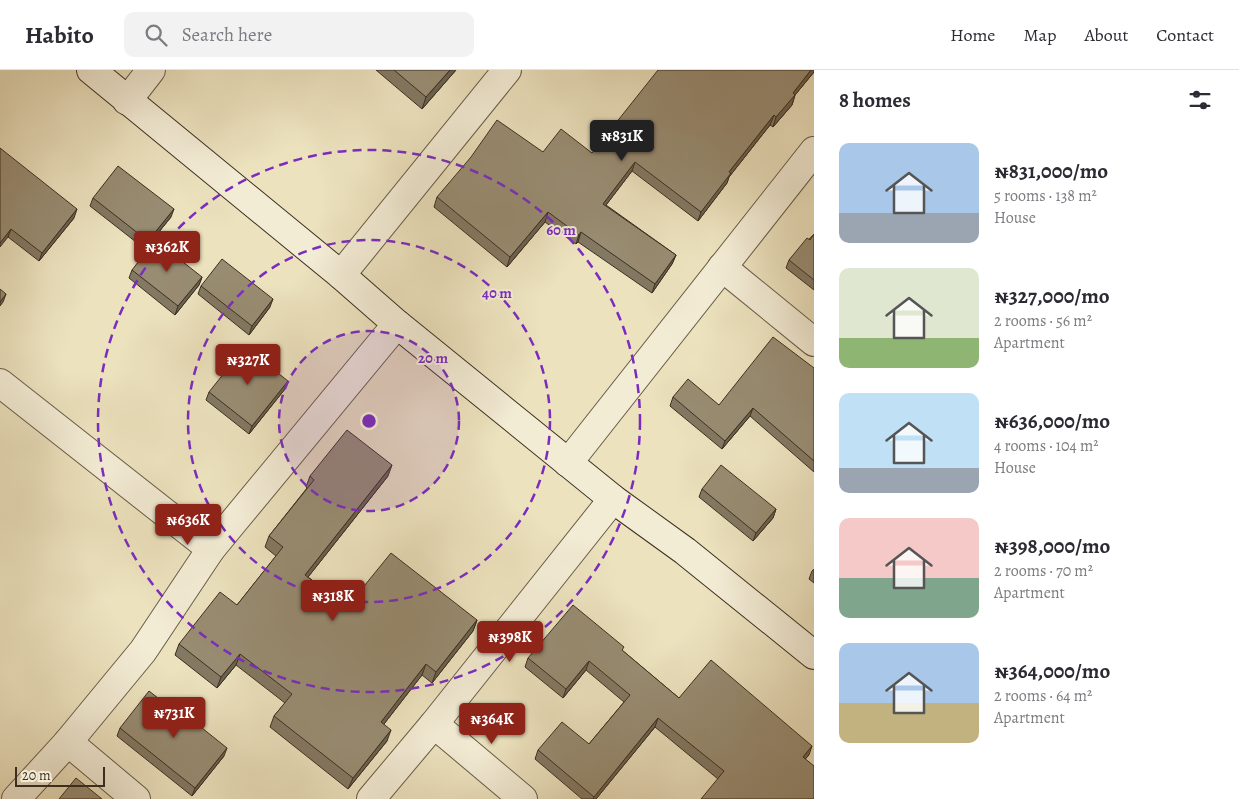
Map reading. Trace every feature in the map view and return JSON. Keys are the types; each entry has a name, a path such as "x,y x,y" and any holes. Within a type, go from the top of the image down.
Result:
{"street":[{"path":"91,70 568,463 814,654"},
{"path":"127,101 151,70"},
{"path":"342,275 507,70"},
{"path":"568,463 814,151"},
{"path":"722,268 814,342"},
{"path":"16,799 68,742 143,651 211,549 397,324"},
{"path":"0,384 211,549"},
{"path":"371,799 434,724 613,499"},
{"path":"434,724 523,799"},
{"path":"68,742 136,799"}],"building":[{"path":"394,70 450,70 426,97"},
{"path":"658,70 811,70 793,93 795,95 776,117 774,115 729,172 731,173 701,212 635,162 603,204 676,255 655,284 581,232 579,235 548,212 510,257 437,197 471,157 497,120 543,152 561,129 592,153"},
{"path":"0,148 77,209 42,253 11,229 0,243"},
{"path":"118,166 174,209 148,241 93,198"},
{"path":"814,234 814,280 789,260 807,238 810,240"},
{"path":"155,240 202,277 178,306 132,270"},
{"path":"222,259 273,299 252,326 201,286"},
{"path":"0,289 6,294 0,302"},
{"path":"773,337 814,368 814,461 753,408 725,441 673,397 688,379 719,405"},
{"path":"245,347 288,381 252,426 209,392"},
{"path":"347,430 392,465 305,575 347,607 391,553 477,620 436,672 426,664 381,722 391,730 353,778 274,716 292,694 240,654 221,677 179,644 220,592 237,605 283,547 269,536 314,480 310,476"},
{"path":"721,465 776,509 756,533 702,489"},
{"path":"573,605 624,647 622,650 679,698 711,660 812,746 803,757 814,766 814,799 701,799 724,771 658,718 594,797 538,750 562,722 589,744 630,695 589,661 566,689 528,658"},
{"path":"149,691 190,723 192,720 227,748 195,788 120,728"},
{"path":"76,778 102,799 59,799"}]}
